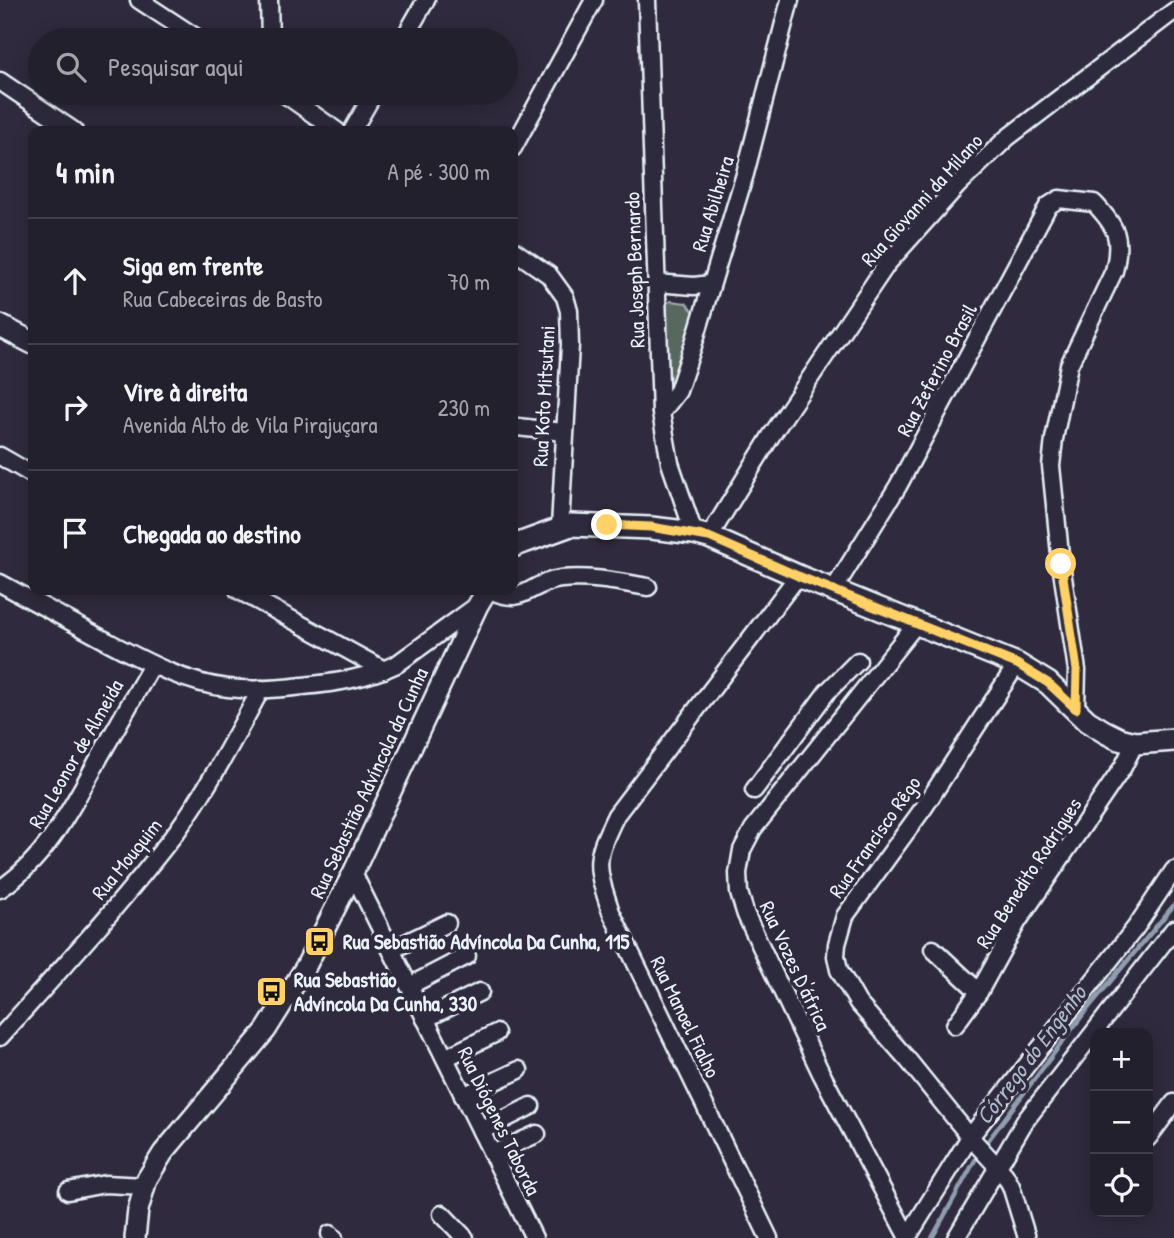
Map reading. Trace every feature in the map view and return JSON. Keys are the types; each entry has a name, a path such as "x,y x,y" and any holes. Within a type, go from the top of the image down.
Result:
{"main road":[{"path":"0,326 28,340"},
{"path":"518,547 560,527 651,527 702,535 1017,664 1048,683 1087,721 1105,733 1135,743 1174,740"}],"street":[{"path":"139,0 182,28"},
{"path":"269,0 270,28"},
{"path":"410,28 426,0"},
{"path":"518,139 594,0"},
{"name":"Rua Joseph Bernardo","path":"647,0 663,436 670,463 702,535"},
{"name":"Rua Abilheira","path":"661,413 678,391 745,174 790,0"},
{"name":"Rua Giovanni da Milano","path":"702,535 887,264 907,240 1007,138 1174,11"},
{"path":"0,81 28,100"},
{"path":"36,105 67,126"},
{"path":"300,105 330,126"},
{"path":"355,126 367,105"},
{"name":"Rua Zeferino Brasil","path":"834,589 898,486 1048,206 1059,199 1091,202 1107,216 1117,232 1117,259 1114,271 1069,365 1051,466 1056,531 1077,670 1076,709"},
{"name":"Rua Koto Mitsutani","path":"518,254 548,275 565,297 569,311 570,345 560,527"},
{"path":"656,283 694,286 711,284"},
{"path":"518,426 564,432"},
{"path":"0,456 28,472"},
{"name":"Rua Manoel Fialho","path":"769,1238 611,912 600,879 598,863 601,845 616,815 798,576"},
{"path":"0,583 152,665 226,688 261,689 351,680 384,670 397,664 485,595 521,596 542,583 559,579 590,578 648,587"},
{"path":"247,595 384,670"},
{"name":"Rua Sebastião Advíncola da Cunha","path":"135,1238 138,1210 145,1186 163,1153 267,1030 306,966 485,595"},
{"name":"Rua Vozes D'áfrica","path":"907,1237 821,1073 761,948 746,915 738,883 739,860 753,829 916,624"},
{"path":"754,790 827,692 858,661"},
{"name":"Rua Francisco Rêgo","path":"1017,664 925,806 845,916 837,944 839,970 848,988 1012,1186 1027,1238"},
{"name":"Rua Leonor de Almeida","path":"0,889 12,881 48,844 70,812 152,665"},
{"name":"Rua Mouquim","path":"0,1037 94,932 178,829 212,776 261,689"},
{"path":"827,692 852,704"},
{"name":"Rua Benedito Rodrigues","path":"955,1025 979,992 1018,921 1123,767 1135,743"},
{"path":"907,1237 973,1141 1136,927 1174,870"},
{"name":"Rua Diógenes Taborda","path":"353,873 532,1237"},
{"path":"391,950 447,923"},
{"path":"956,1238 995,1164 1025,1121 1174,929"},
{"path":"933,948 979,992"},
{"path":"409,986 467,956"},
{"path":"425,1019 480,992"},
{"path":"445,1059 496,1033"},
{"path":"463,1096 519,1070"},
{"path":"1153,1131 1174,1103"},
{"path":"481,1131 531,1106"},
{"path":"492,1154 537,1134"},
{"path":"68,1191 105,1185 145,1186"},
{"path":"442,1214 465,1238"}],"green space":[{"path":"671,301 686,303 694,312 694,321 670,397 667,397 662,306"}],"waterway":[{"name":"Córrego do Engenho","path":"984,1146 1085,1012 1174,905"},
{"name":"Córrego do Engenho","path":"932,1238 979,1153"}],"place":[{"name":"Rua Sebastião Advíncola Da Cunha, 115","path":"320,942"},
{"name":"Rua Sebastião Advíncola Da Cunha, 330","path":"271,992"}],"route":[{"path":"607,525 651,527 709,537 798,576 1017,664 1034,672 1076,709 1077,670 1061,564"}]}
